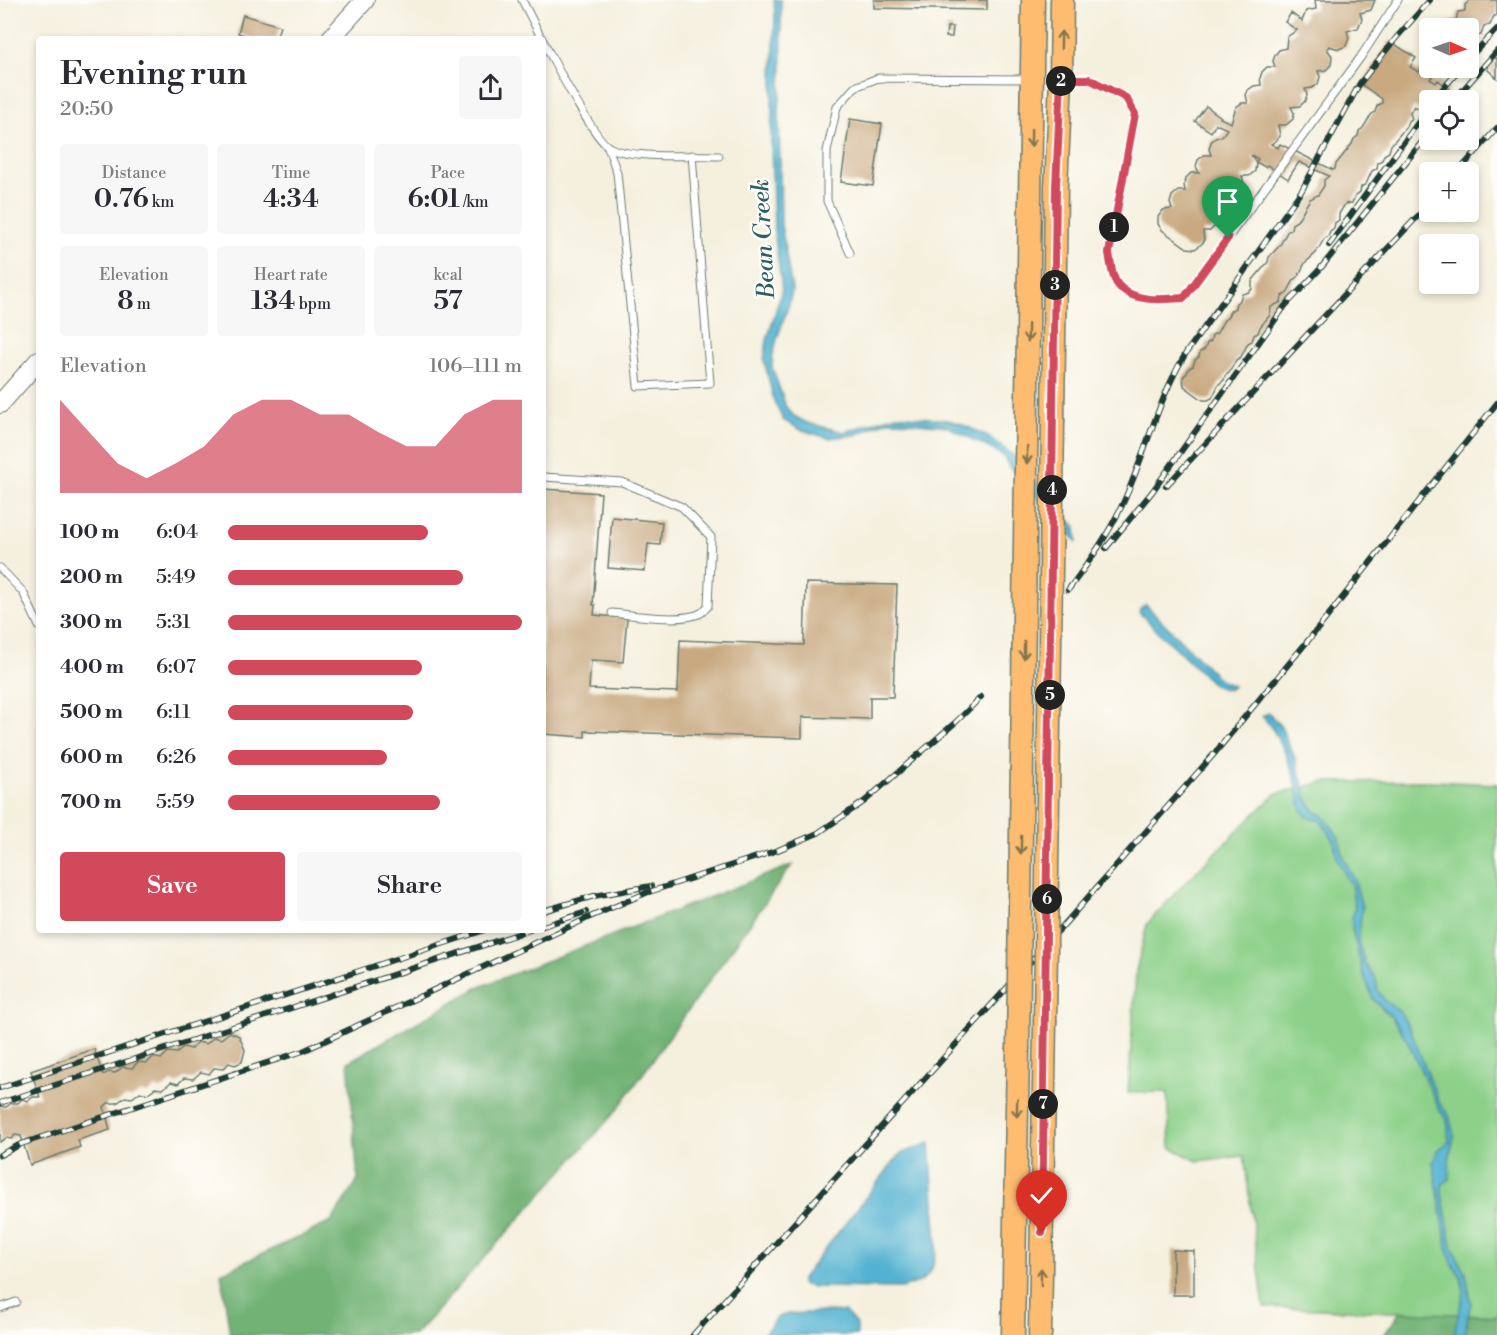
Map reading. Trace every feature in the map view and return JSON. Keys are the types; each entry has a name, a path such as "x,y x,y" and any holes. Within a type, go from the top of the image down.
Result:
{"main road":[{"path":"1013,1335 1033,0"},
{"path":"1040,1335 1056,187 1062,0"},
{"path":"1032,79 1061,79"}],"street":[{"path":"333,36 365,0"},
{"path":"0,404 36,363"}],"lane":[{"path":"522,0 540,36"},
{"path":"1061,79 1089,79 1126,98 1135,114 1109,253 1119,288 1140,298 1184,298 1360,58 1398,0"},
{"path":"546,47 593,129 608,147 617,173 638,386 710,383 692,155"},
{"path":"850,253 827,201 827,150 837,107 855,87 878,78 1032,79"},
{"path":"608,147 628,154 719,156"},
{"path":"546,477 622,482 682,507 711,537 708,606 702,613 661,617 612,613"},
{"path":"0,568 23,592 36,620"},
{"path":"0,1308 16,1302"}],"green space":[{"path":"1429,781 1497,784 1497,1316 1264,1307 1244,1156 1197,1161 1170,1147 1167,1092 1128,1093 1136,971 1147,924 1275,794 1324,782"},
{"path":"792,865 617,1110 415,1335 230,1335 221,1273 331,1222 358,1180 348,1062 477,988"},
{"path":"1400,1312 1497,1316 1497,1335 1384,1335"}],"water":[{"path":"774,0 781,0 782,72 779,110 781,225 792,290 777,339 772,367 786,407 794,416 807,423 844,432 896,415 948,420 987,436 1012,454 1076,527 1077,542 1010,468 1004,457 947,426 887,421 855,435 828,438 799,429 783,420 774,401 764,360 767,340 782,290 774,230 771,141"},
{"path":"1146,605 1220,680 1233,686 1229,690 1215,686 1139,612"},
{"path":"1269,713 1281,727 1295,758 1307,799 1315,812 1323,815 1328,821 1339,838 1344,859 1355,881 1362,908 1358,940 1365,964 1376,979 1378,991 1385,1001 1400,1012 1410,1029 1439,1102 1449,1115 1454,1136 1449,1161 1450,1179 1442,1185 1442,1193 1452,1246 1466,1274 1470,1296 1471,1303 1464,1335 1455,1335 1464,1292 1461,1277 1452,1263 1447,1246 1433,1162 1438,1150 1449,1142 1447,1119 1440,1111 1406,1038 1392,1018 1373,999 1363,973 1352,929 1355,907 1351,885 1337,859 1334,840 1320,820 1310,818 1302,810 1288,759 1279,740 1262,716"},
{"path":"930,1143 937,1245 934,1263 922,1281 902,1288 813,1287 801,1284 803,1277 900,1154"},
{"path":"845,1312 857,1325 857,1335 763,1335 778,1317 788,1314"}],"building":[{"path":"874,0 987,0 987,10 874,8"},
{"path":"1315,0 1375,0 1371,10 1360,13 1362,19 1358,28 1347,31 1349,38 1346,46 1339,49 1329,46 1327,49 1332,56 1331,65 1326,70 1318,71 1320,77 1318,84 1305,89 1307,95 1305,101 1300,106 1291,107 1294,113 1293,119 1286,125 1278,125 1280,136 1271,144 1278,148 1280,144 1335,169 1336,164 1358,136 1359,131 1375,112 1377,106 1382,103 1382,99 1362,85 1390,41 1416,58 1410,67 1419,72 1419,78 1431,78 1436,83 1438,80 1450,89 1419,90 1419,109 1414,106 1410,113 1412,119 1408,121 1406,127 1391,145 1389,152 1378,162 1377,168 1372,171 1366,184 1361,187 1352,203 1345,204 1334,228 1316,253 1305,263 1287,293 1282,296 1281,302 1271,307 1270,315 1219,384 1212,398 1203,400 1184,386 1183,377 1193,366 1200,352 1205,349 1207,343 1211,341 1212,335 1217,333 1230,311 1235,308 1242,294 1252,289 1252,281 1280,245 1292,224 1297,221 1310,199 1318,195 1324,186 1324,180 1329,176 1299,162 1288,179 1267,165 1265,167 1256,162 1258,159 1251,155 1256,163 1255,171 1249,176 1242,176 1244,183 1242,190 1229,195 1231,201 1229,208 1216,213 1218,219 1216,225 1210,231 1203,231 1204,242 1195,249 1187,248 1162,230 1158,224 1158,217 1163,210 1172,209 1170,203 1172,196 1178,191 1185,191 1186,178 1191,173 1199,173 1196,166 1198,160 1204,155 1211,155 1209,149 1211,142 1222,136 1227,129 1216,124 1211,132 1195,121 1206,106 1220,118 1231,123 1236,107 1242,103 1248,103 1246,95 1248,90 1261,85 1262,72 1267,67 1275,67 1273,61 1275,55 1279,50 1286,48 1287,37 1297,30 1285,22 1291,13 1302,21 1306,11 1316,9"},
{"path":"1470,0 1497,0 1497,15 1494,16 1490,25 1484,26 1481,35 1479,36 1479,18 1456,18 1458,12 1465,11 1465,5"},
{"path":"243,15 280,26 277,36 247,36 238,33"},
{"path":"947,27 953,27 952,37 946,37"},
{"path":"1492,58 1497,58 1497,78 1488,70 1487,65"},
{"path":"850,119 882,124 873,186 841,182"},
{"path":"546,489 601,493 594,615 627,618 623,662 591,660 589,689 678,692 680,640 804,645 806,583 897,585 893,697 870,697 870,719 802,717 802,738 585,731 585,737 546,734"},
{"path":"612,517 662,522 660,545 648,544 645,571 608,568"},
{"path":"230,1032 239,1036 245,1050 242,1062 235,1065 229,1063 223,1069 214,1068 209,1074 201,1072 193,1079 184,1078 178,1084 171,1082 163,1089 155,1088 147,1094 140,1092 132,1098 125,1097 117,1103 108,1103 104,1107 110,1130 78,1140 80,1147 30,1165 21,1136 15,1135 12,1139 6,1138 0,1142 0,1106 6,1107 22,1099 28,1101 33,1097 40,1097 31,1071 94,1049 103,1075 109,1072 115,1073 123,1067 132,1068 138,1062 147,1063 153,1057 161,1059 168,1052 177,1053 183,1047 191,1049 198,1042 206,1044 214,1037 221,1039"},
{"path":"1173,1250 1194,1251 1194,1295 1173,1295"}],"railway":[{"path":"1068,590 1099,547 1118,513 1160,407 1186,353 1302,190 1360,83 1430,0"},
{"path":"1479,48 1497,29"},
{"path":"1463,90 1497,51"},
{"path":"1442,90 1452,78"},
{"path":"1329,245 1419,121"},
{"path":"1467,162 1497,128"},
{"path":"1106,548 1152,492 1285,306 1320,269 1419,146"},
{"path":"1166,486 1419,215"},
{"path":"693,1335 1061,928 1214,754 1320,626 1497,403"},
{"path":"0,1155 21,1144 303,1051 646,893 778,850 818,833 865,801 957,721 981,697"},
{"path":"546,910 594,896 651,886"},
{"path":"546,925 586,912"},
{"path":"0,1088 476,933"},
{"path":"0,1103 521,933"}],"route":[{"path":"1042,1232 1056,187 1061,79 1089,79 1126,98 1135,114 1109,253 1119,288 1140,298 1156,300 1184,298 1228,238"}],"water label":[{"name":"Bean Creek","path":"764,239"}]}
